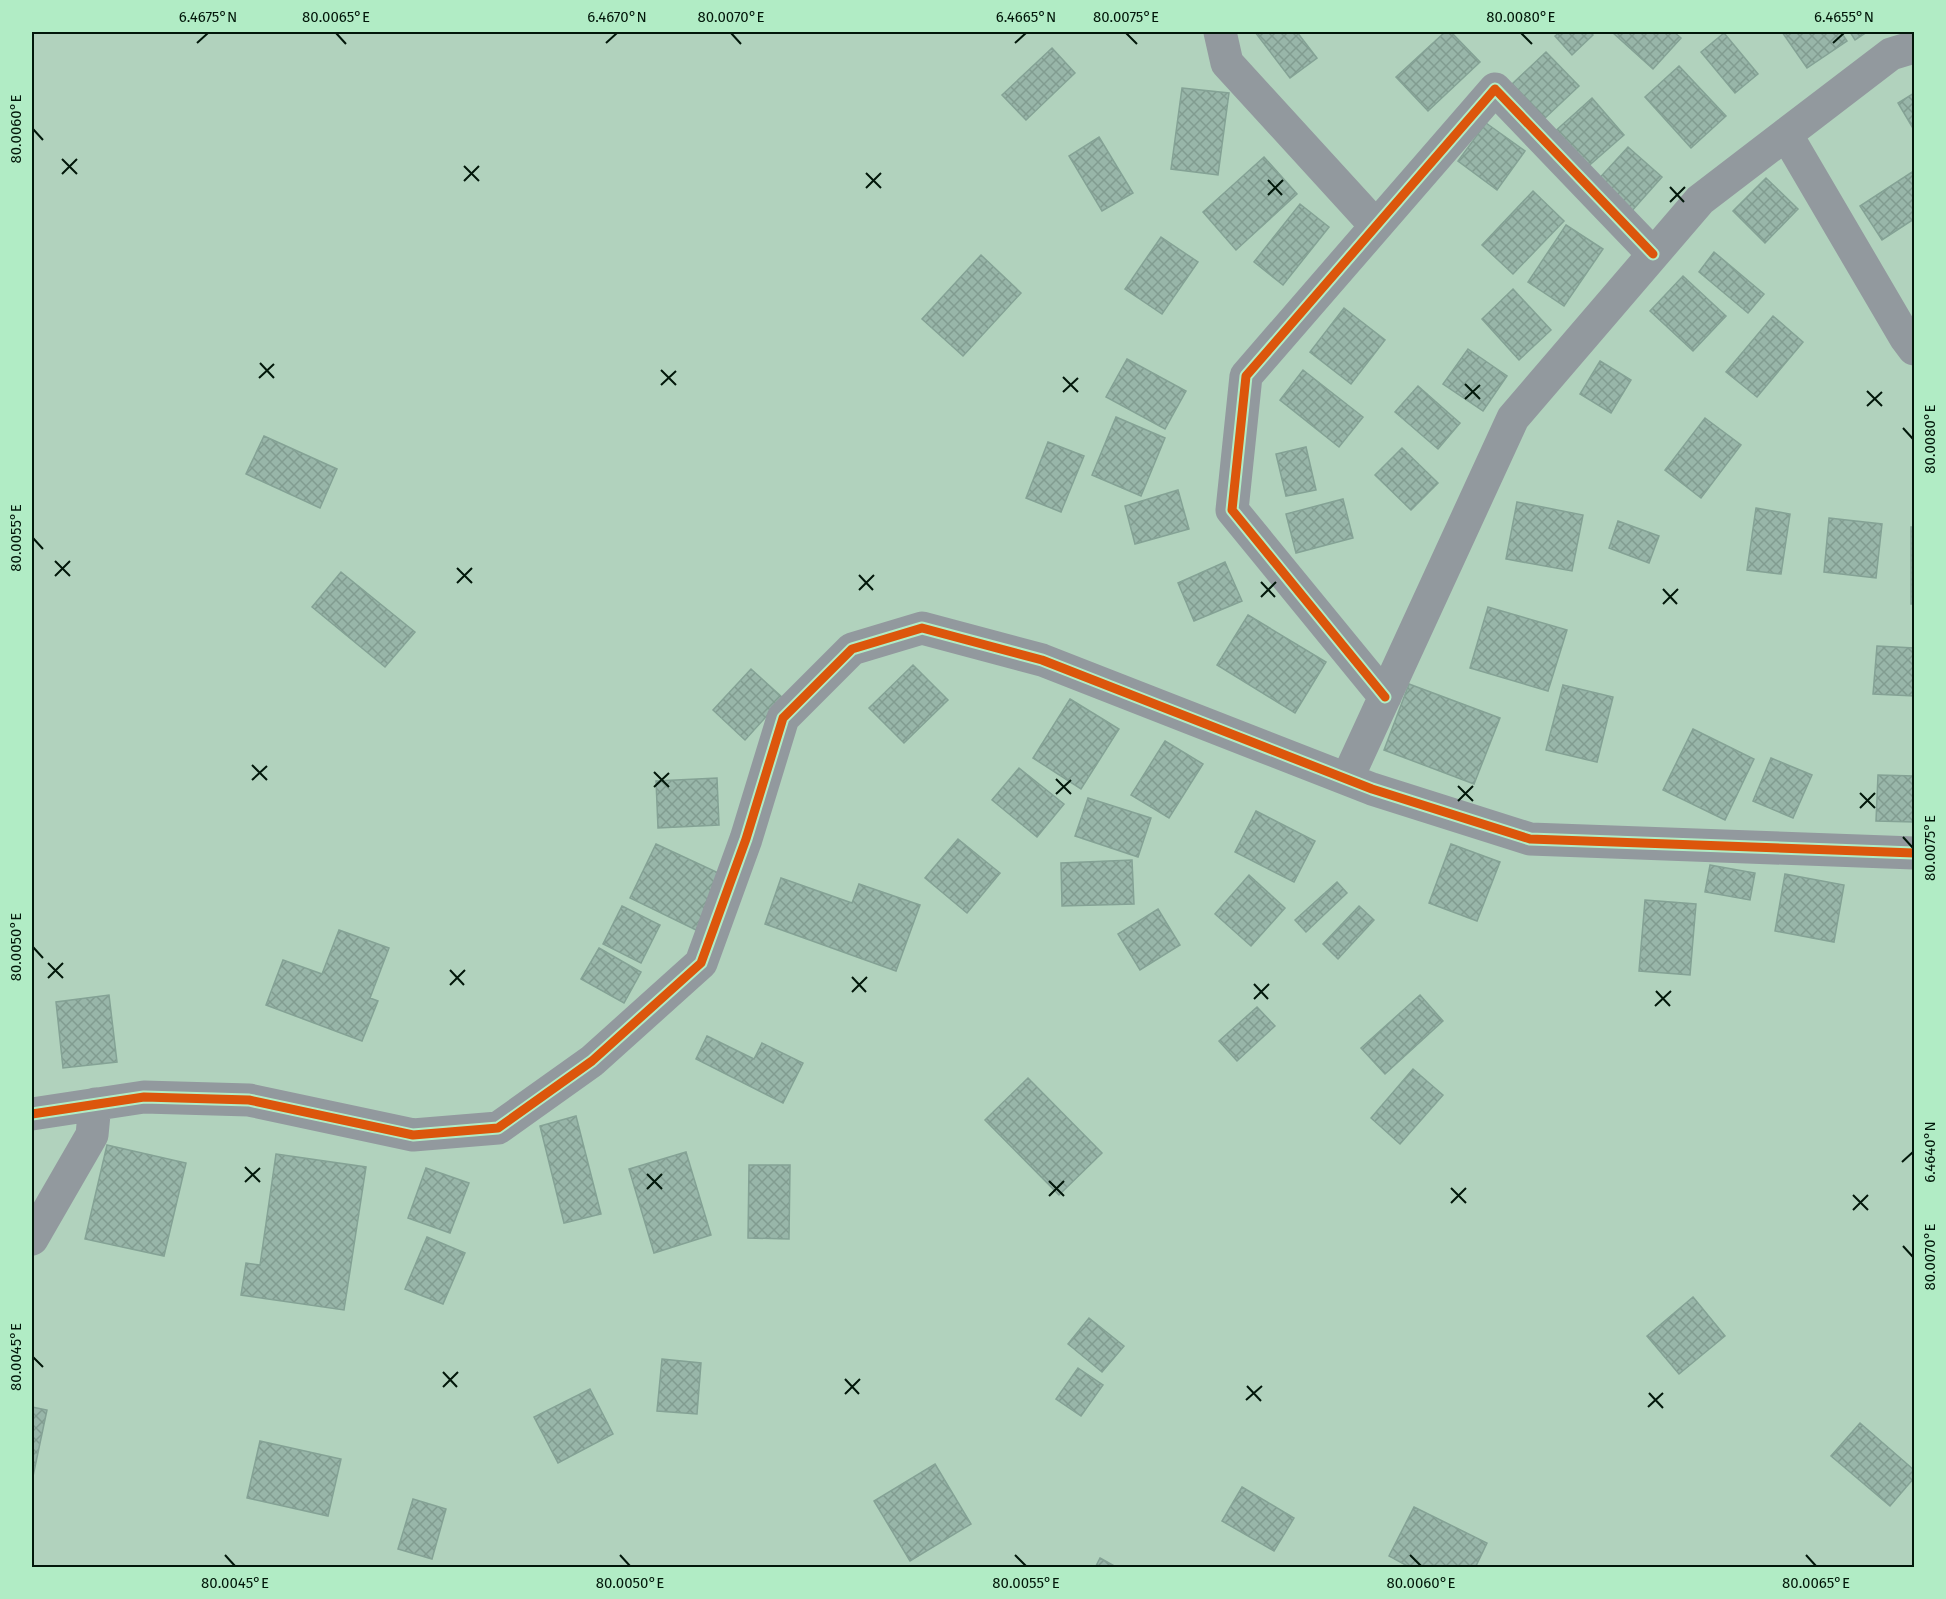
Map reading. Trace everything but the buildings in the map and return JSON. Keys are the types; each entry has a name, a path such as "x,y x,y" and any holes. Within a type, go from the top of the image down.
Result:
{"street":[{"path":"1220,32 1227,63 1376,226"},
{"path":"1347,779 1513,418 1700,200 1892,54 1914,47"},
{"path":"1385,697 1232,510 1246,376 1495,89 1653,254"},
{"path":"1786,134 1914,349"},
{"path":"32,1114 144,1097 249,1100 413,1135 498,1128 592,1061 701,963 746,839 783,718 852,649 922,628 1042,660 1347,779 1530,839 1914,853"},
{"path":"32,1239 92,1135 95,1104"}],"cycle path":[{"path":"1385,697 1232,510 1246,376 1495,89 1653,254"},
{"path":"32,1114 144,1097 249,1100 413,1135 498,1128 592,1061 701,963 746,839 783,718 852,649 922,628 1042,660 1372,789 1530,839 1914,853"}]}
